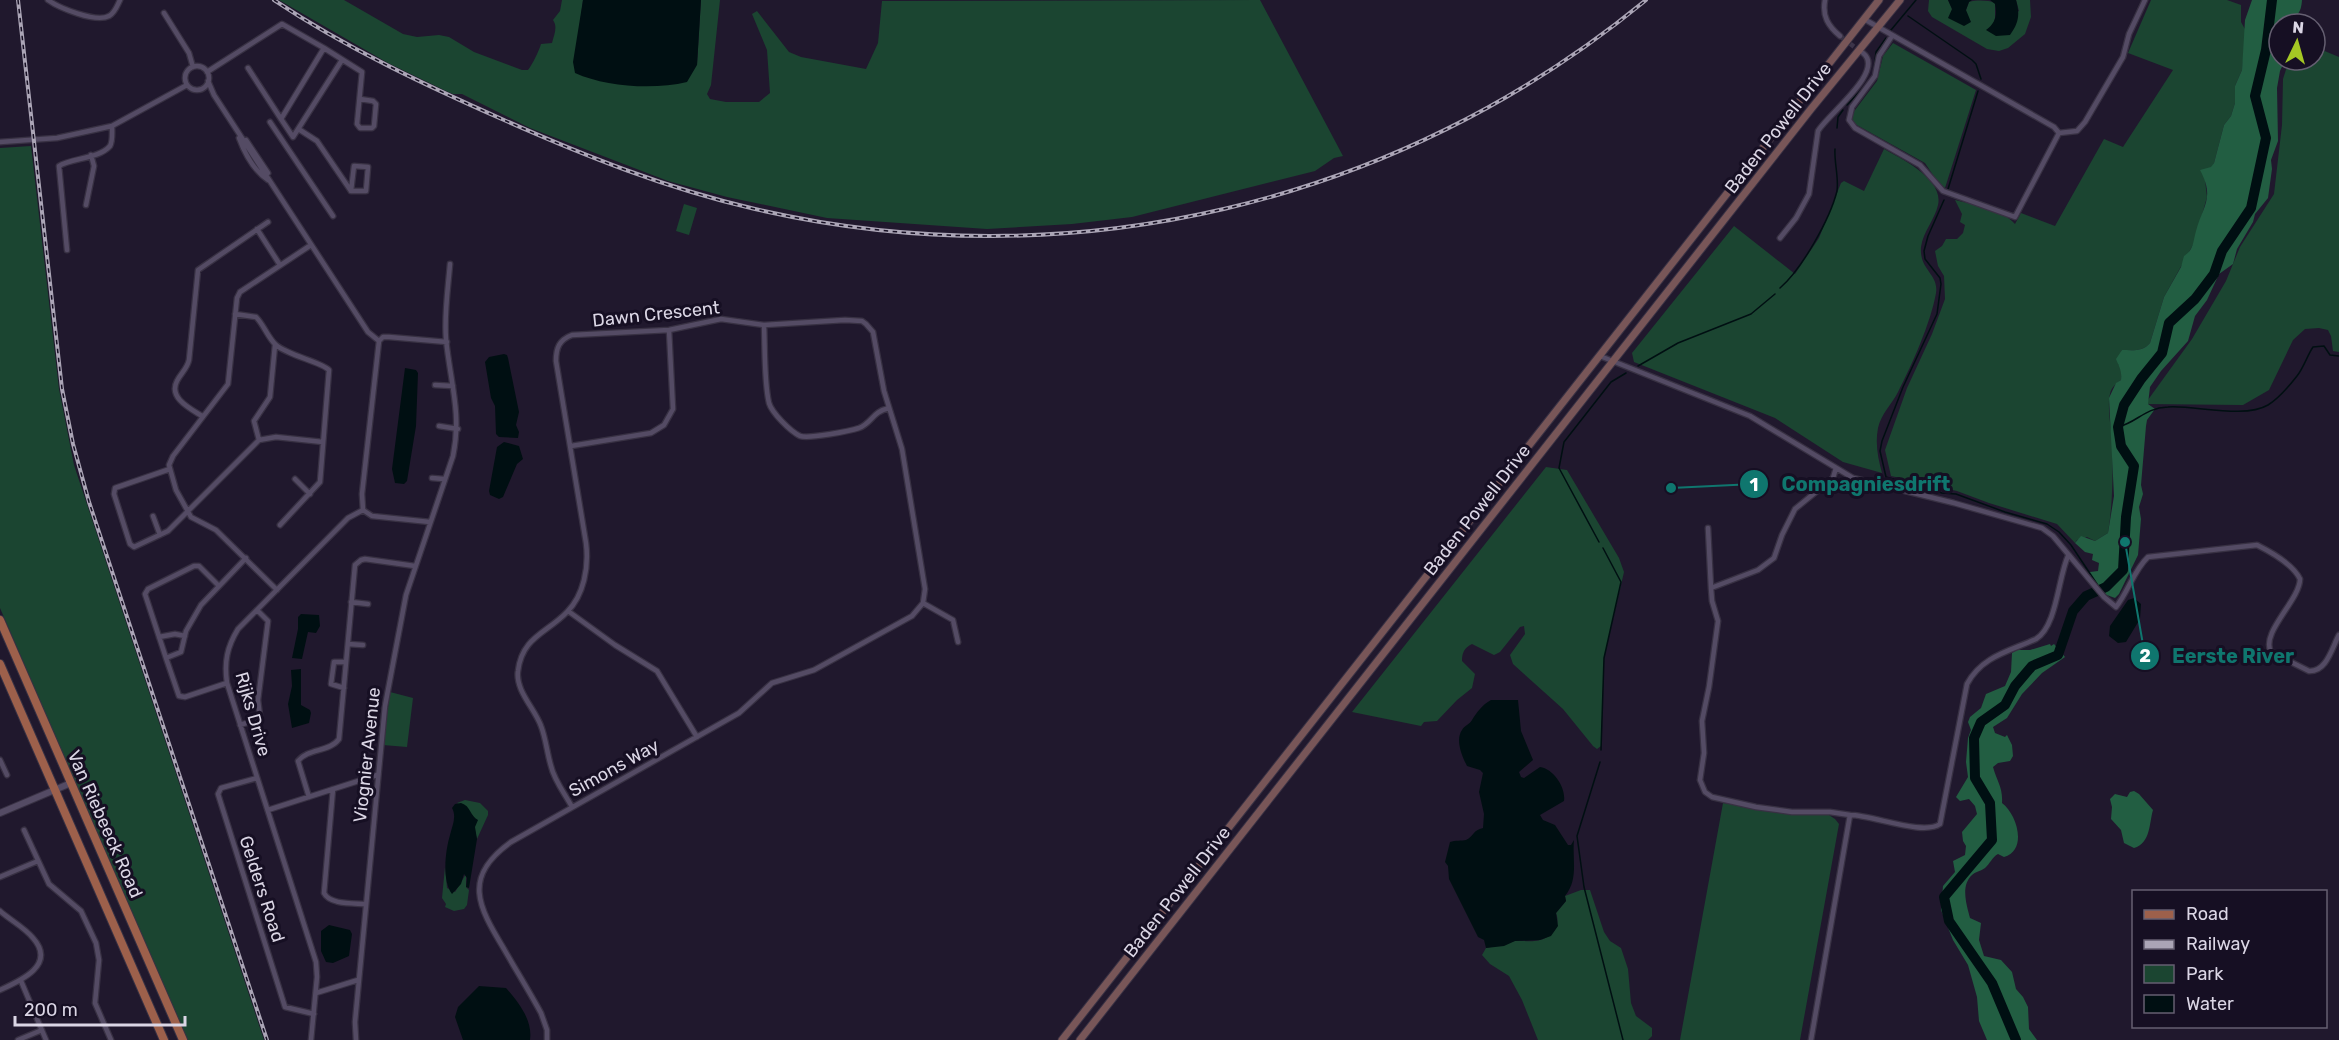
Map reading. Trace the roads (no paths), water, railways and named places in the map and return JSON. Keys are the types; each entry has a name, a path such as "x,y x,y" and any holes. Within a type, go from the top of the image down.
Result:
{"main road":[{"name":"Baden Powell Drive","path":"1062,1040 1879,0"},
{"name":"Baden Powell Drive","path":"1080,1040 1613,361 1900,0"},
{"name":"Van Riebeeck Road","path":"0,620 183,1040"},
{"name":"Van Riebeeck Road","path":"0,664 164,1040"},
{"path":"140,984 156,978"}],"street":[{"path":"48,0 65,11 104,18 113,13 120,0"},
{"path":"1825,0 1824,15 1829,25 1840,36"},
{"path":"2059,133 2077,131 2085,122 2122,57 2129,34 2145,0"},
{"path":"164,13 189,52 193,67"},
{"path":"1864,19 2054,127 2059,133"},
{"path":"207,72 282,24 360,71 363,75 360,99 358,126 372,128 374,126 374,101 360,99"},
{"path":"1892,36 1879,56 1875,76 1852,107 1849,120 1855,128 1920,165 1943,191 2013,217 2018,216 2059,133"},
{"path":"281,119 324,48"},
{"path":"1780,238 1796,218 1809,194 1818,131 1867,74 1869,63 1867,56 1863,53"},
{"path":"284,143 300,130 342,60"},
{"path":"207,72 199,67 193,67 186,74 185,80 195,90 202,89 214,95"},
{"path":"248,69 293,137"},
{"path":"207,72 214,95 368,332 381,339 447,342"},
{"path":"202,89 208,81"},
{"path":"0,142 57,138 112,126 188,85"},
{"path":"1844,102 1845,110 1849,114"},
{"path":"270,122 333,216"},
{"path":"67,250 58,168 61,164 80,160 111,145 112,126"},
{"path":"300,130 317,141 351,191"},
{"path":"86,205 94,165 91,155"},
{"path":"354,166 368,167 366,190 351,191 354,166"},
{"path":"202,416 180,401 177,396 176,382 188,366 198,270 268,222"},
{"path":"257,229 280,265"},
{"path":"276,590 216,530 191,517 178,498 169,465 202,416 228,384 240,292 311,245"},
{"name":"Viognier Avenue","path":"356,1040 358,980 387,694 406,595 453,456 458,429 445,325 450,264"},
{"path":"236,314 256,317 275,345 312,363 326,366 329,370 320,482 280,525"},
{"name":"Dawn Crescent","path":"572,807 551,769 541,724 518,679 518,671 525,650 534,638 568,611 583,583 587,558 556,361 557,349 561,342 572,335 669,330 729,319 764,325 845,320 862,321 866,324 873,332 884,392 902,449 925,589 923,603"},
{"path":"764,325 770,404 779,417 799,435 812,436 861,427 875,413 889,408"},
{"path":"570,446 651,433 664,425 673,409 669,330"},
{"path":"381,339 376,347 362,494 363,510 372,516 430,522"},
{"path":"259,440 254,421 270,398 275,345"},
{"path":"1600,356 1750,416 1860,480 2042,528 2053,536 2104,597 2116,607 2125,596 2142,563 2148,557 2176,556 2253,545 2271,553 2297,573 2300,579 2296,592 2270,638 2271,652 2314,671 2322,667 2339,635"},
{"path":"435,385 453,386"},
{"path":"439,426 458,429"},
{"path":"170,469 118,486 114,491 132,546 136,547 168,531 259,440 276,437 323,441"},
{"path":"1711,588 1758,570 1774,558 1795,509 1833,478 1836,468"},
{"path":"432,478 444,479"},
{"path":"295,479 310,494"},
{"name":"Rijks Drive","path":"311,1040 316,993 316,962 227,683 226,656 230,641 238,629 348,518 363,510"},
{"path":"153,516 160,535"},
{"path":"1708,528 1712,601 1718,621 1702,721 1704,753 1700,780 1705,792 1712,797 1756,807 1792,812 1830,812 1928,828 1940,824 1943,818 1967,684 1987,660 2043,634 2054,608 2062,570 2068,556"},
{"path":"166,658 181,652 185,636 201,605 246,558"},
{"path":"309,797 298,761 303,755 337,742 355,566 361,560 415,566"},
{"path":"219,586 199,567 194,566 148,589 145,594 179,696 185,697 227,683"},
{"path":"351,602 368,604"},
{"path":"923,603 953,620 958,642"},
{"name":"Simons Way","path":"547,1040 547,1030 541,1012 483,914 479,890 485,870 501,850 511,842 739,713 772,683 814,670 912,616 923,603"},
{"path":"240,725 256,720 260,716 258,700 268,621 257,610"},
{"path":"568,611 615,645 657,671 697,737"},
{"path":"159,637 175,634 185,636"},
{"path":"348,644 363,645"},
{"path":"344,688 331,684 334,662 346,662"},
{"path":"0,760 7,775"},
{"path":"268,810 377,776"},
{"name":"Gelders Road","path":"257,778 221,789 218,794 285,1007 314,1014"},
{"path":"0,813 71,783"},
{"path":"333,789 324,893 332,901 366,904"},
{"path":"1811,1040 1850,815"},
{"path":"24,830 51,887 81,911 96,943 99,960 95,999 111,1040"},
{"path":"0,877 38,861"},
{"path":"0,911 29,934 40,951 38,964 30,975 0,990"},
{"path":"316,993 358,980"},
{"path":"21,981 46,1040"},
{"path":"18,1040 42,1030"}],"water":[{"path":"583,0 701,0 697,65 687,82 660,86 630,86 587,78 575,73 573,62"},
{"path":"1948,0 1972,0 1966,10 1971,22 1964,26 1948,18 1952,9"},
{"path":"1990,0 2016,0 2018,18 2010,35 1996,36 1986,30 1994,22 1996,15 1995,4"},
{"path":"504,354 508,358 519,412 516,425 519,432 518,438 499,437 496,434 495,406 491,398 485,362 489,357"},
{"path":"405,368 416,370 418,373 416,426 407,481 404,484 395,483 392,469"},
{"path":"504,442 519,446 523,459 517,464 503,497 499,499 490,495 489,491 497,447"},
{"path":"2134,598 2141,604 2140,619 2126,642 2118,643 2109,636 2110,626 2128,600"},
{"path":"301,614 319,615 320,626 316,633 308,632 302,659 292,658 298,617"},
{"path":"301,669 301,705 311,713 309,723 292,728 288,704 292,686 291,670"},
{"path":"1491,700 1518,700 1521,731 1533,760 1519,772 1521,777 1524,778 1540,767 1550,771 1561,785 1564,801 1540,815 1543,820 1555,825 1568,845 1571,845 1574,840 1574,869 1572,883 1565,896 1566,901 1556,913 1558,926 1551,936 1540,940 1515,941 1504,946 1486,948 1484,940 1478,937 1449,879 1448,866 1445,862 1450,842 1466,840 1477,830 1483,828 1484,814 1479,792 1483,773 1467,766 1461,753 1459,738 1463,728 1471,722 1482,706"},
{"path":"461,803 467,806 478,820 475,827 477,839 469,888 466,887 467,878 464,874 461,884 452,894 447,882 446,858 454,818 452,808 455,804"},
{"path":"329,925 350,930 352,934 349,956 333,963 326,962 321,951 321,931"},
{"path":"479,986 506,988 527,1018 530,1040 463,1040 455,1017 458,1007"}],"waterway":[{"path":"1891,30 1916,0"},
{"path":"2016,1040 1992,983 1949,921 1944,897 1992,840 1990,803 1975,778 1974,738 1981,722 2005,705 2015,686 2032,666 2058,655 2073,611 2086,596 2106,587 2123,570 2126,517 2134,466 2121,446 2118,427 2124,405 2162,353 2169,323 2195,299 2214,274 2222,251 2251,208 2266,138 2255,96 2266,50 2272,0"},
{"path":"1908,16 1972,60 1976,64 1981,79"},
{"path":"1874,69 1876,52 1886,38"},
{"path":"1847,105 1865,86"},
{"path":"1948,189 1978,91"},
{"path":"1837,128 1838,117 1843,110"},
{"path":"1780,288 1806,256 1822,229 1833,202 1837,191 1835,149"},
{"path":"1944,200 1924,251 1925,259 1940,278 1937,314 1903,387 1882,441 1880,451 1886,477 1942,493 1956,494 2047,524 2059,532 2071,545 2101,590"},
{"path":"1638,366 1678,343 1751,314 1775,294"},
{"path":"2118,427 2160,408 2233,411 2258,409 2280,396 2299,373 2313,347 2324,346 2330,355 2339,356"},
{"path":"1599,542 1559,468 1564,442 1611,382 1626,373"},
{"path":"1601,750 1604,658 1621,582 1603,548"},
{"path":"1600,762 1577,836 1584,887 1623,1040"}],"tunnel":[{"path":"1840,36 1861,52"}],"railway":[{"path":"18,0 62,389 73,444 89,502 267,1040"},
{"path":"274,0 358,50 445,93 565,146 659,182 755,209 873,229 992,236 1109,229 1225,209 1337,175 1446,129 1549,71 1646,0"}],"place":[{"name":"Compagniesdrift","path":"1671,488"},
{"name":"Eerste River","path":"2125,542"}]}
